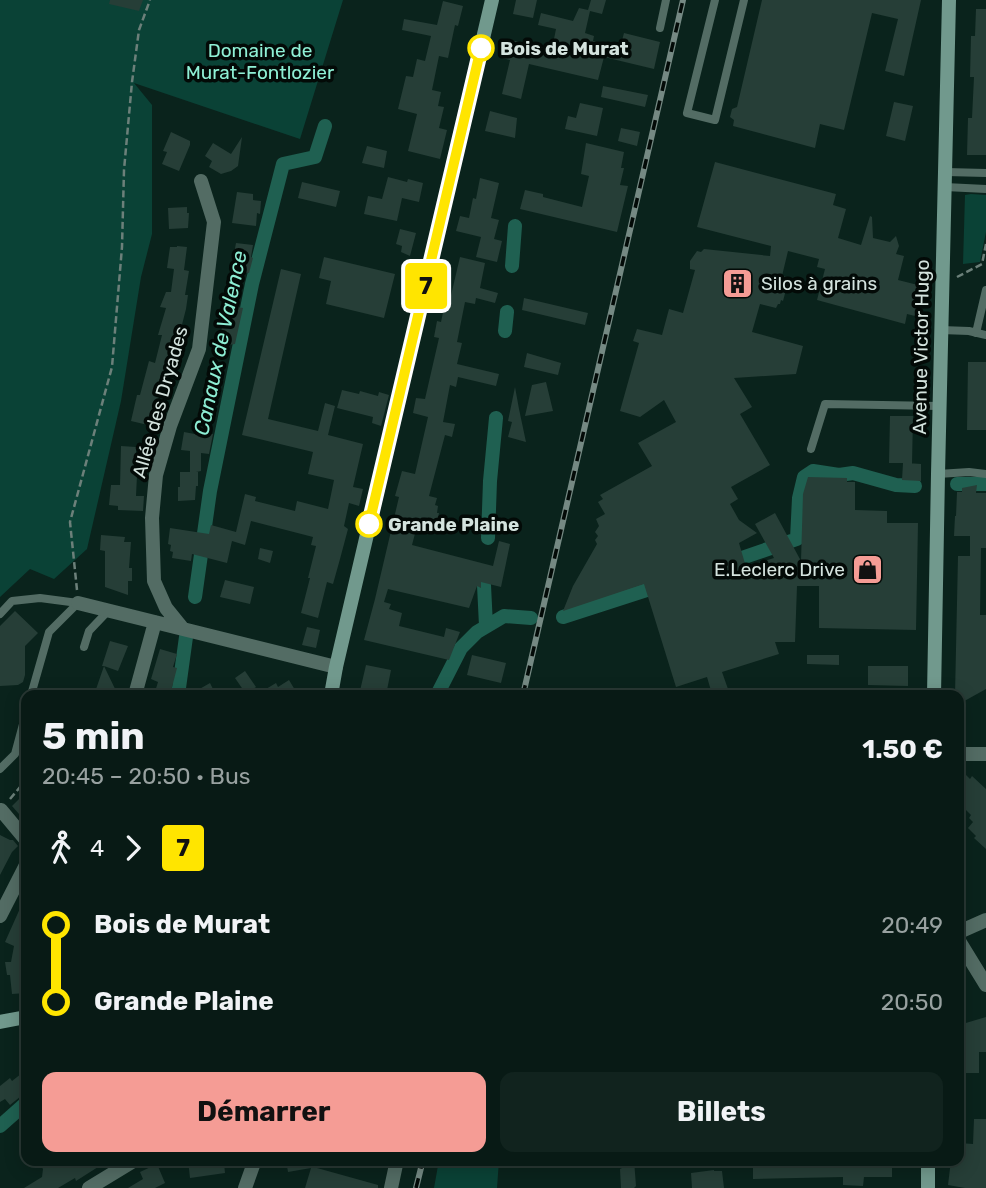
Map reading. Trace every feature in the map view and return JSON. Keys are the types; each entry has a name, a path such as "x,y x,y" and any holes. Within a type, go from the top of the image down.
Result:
{"main road":[{"path":"332,690 492,0"},
{"name":"Avenue Victor Hugo","path":"934,690 949,0"},
{"path":"0,1022 21,1018"},
{"path":"928,1166 928,1188"}],"street":[{"name":"Allée des Dryades","path":"183,629 166,608 154,581 152,518 156,475 170,426 199,349 214,222 201,181"},
{"path":"78,603 336,667"},
{"path":"136,690 155,622"},
{"path":"964,754 986,754"},
{"path":"1,809 21,834"},
{"path":"0,916 21,875"},
{"path":"964,936 986,920"},
{"path":"964,948 986,985"},
{"path":"89,1188 125,1166"},
{"path":"245,1188 252,1166"},
{"path":"391,1188 396,1166"}],"lane":[{"path":"660,28 666,0"},
{"path":"715,0 687,113 715,120 744,0"},
{"path":"945,180 986,173"},
{"path":"945,180 986,189"},
{"path":"976,333 986,290"},
{"path":"942,330 986,335"},
{"path":"811,449 825,404 939,406"},
{"path":"938,474 986,474"},
{"path":"0,614 12,601 40,598 78,603"},
{"path":"32,690 49,632 78,603"},
{"path":"84,647 89,631 108,611"},
{"path":"0,769 15,754 21,732"}],"path":[{"path":"78,603 70,522 112,368 132,82 139,30 150,0"},
{"path":"957,277 982,264 986,244"},
{"path":"1,809 21,786"}],"green space":[{"name":"Domaine de Murat-Fontlozier","path":"0,0 343,0 300,139 134,83 152,105 152,234 141,277 121,401 87,549 54,579 30,569 0,597"},
{"path":"965,195 986,195 986,232 980,262 963,264"},
{"path":"438,1166 499,1166 497,1188 434,1188"}],"building":[{"path":"110,0 143,0 139,11 109,4"},
{"path":"516,0 537,0 533,18 513,14"},
{"path":"591,0 606,0 602,14 590,11 585,33 594,36 593,41 620,48 624,33 660,42 654,69 604,57 598,80 529,64 521,99 502,94 510,60 502,58 506,39 552,49 556,29 538,25 541,13 573,21 579,8 588,10"},
{"path":"762,0 921,0 904,76 885,71 898,19 872,13 844,130 820,124 815,148 733,126 734,120 730,117 732,109 737,107"},
{"path":"443,1 463,6 458,26 455,25 448,58 439,56 432,90 441,92 438,106 444,107 439,128 447,130 440,159 408,151 417,114 398,109 406,76 413,77 417,59 425,61 431,36 402,30 404,19 437,25"},
{"path":"976,9 986,9 986,155 967,155 968,118 972,118 974,77 970,77 971,36 975,36"},
{"path":"603,86 648,95 645,107 601,97"},
{"path":"894,102 913,106 905,141 886,136"},
{"path":"580,103 603,108 597,136 565,129 568,116 576,118"},
{"path":"490,111 517,118 515,138 485,131"},
{"path":"621,128 640,132 637,146 618,141"},
{"path":"171,132 190,141 179,171 162,164 167,152 163,151"},
{"path":"242,137 238,166 221,174 209,167 212,161 205,156 213,143 231,154"},
{"path":"586,143 624,152 620,185 628,186 617,232 520,209 525,190 582,207 589,176 581,174"},
{"path":"367,146 387,151 384,168 362,163"},
{"path":"715,162 836,194 833,205 846,209 838,238 861,245 870,216 872,217 873,238 890,242 896,236 899,246 896,254 904,256 898,280 922,286 915,316 907,314 905,324 817,300 825,269 817,267 819,259 788,251 782,276 787,277 783,301 781,300 776,308 760,304 752,332 803,346 796,374 734,378 752,407 740,414 770,465 731,487 738,499 730,504 739,520 757,533 739,543 746,567 774,558 755,524 775,513 801,561 803,494 808,477 847,478 847,482 855,482 855,510 887,511 887,523 918,523 916,630 819,628 819,586 797,586 795,642 775,642 779,654 722,672 728,689 725,690 711,690 707,677 676,687 644,584 563,611 573,586 597,544 595,540 598,536 595,532 599,526 596,519 605,514 598,502 603,499 600,495 652,466 638,443 676,422 664,400 640,417 620,411 639,343 633,341 637,329 662,335 669,309 683,313 695,270 690,269 690,261 697,251 704,249 770,256 771,246 697,227"},
{"path":"388,177 423,183 419,202 402,198 397,221 364,214 368,196 382,199"},
{"path":"480,178 499,183 491,218 499,220 494,239 502,241 497,262 476,257 481,237 456,231 460,216 469,218"},
{"path":"302,182 340,191 336,207 298,198"},
{"path":"237,192 253,194 253,200 261,201 256,226 232,223"},
{"path":"187,207 188,228 169,229 168,208"},
{"path":"400,229 416,233 410,256 401,252 402,246 396,244"},
{"path":"236,243 253,245 249,273 231,270"},
{"path":"170,247 187,247 184,270 189,271 186,309 175,352 171,351 155,412 152,411 148,425 131,421 149,361 155,363 162,335 158,335 166,308 160,307 166,292 171,292 174,269 167,268"},
{"path":"324,257 395,274 384,318 326,304 331,281 319,278"},
{"path":"460,257 485,263 480,288 498,293 495,303 476,298 475,304 465,302 457,342 462,343 457,364 499,374 496,386 458,377 456,387 450,385 443,422 455,424 452,437 445,435 429,496 437,498 435,505 438,506 439,513 436,526 418,522 412,545 493,566 499,541 510,544 501,587 481,582 481,588 477,586 469,608 388,589 384,602 391,604 389,609 402,613 399,626 444,637 446,628 460,632 449,660 364,640 399,497 395,496 402,471 415,474 428,417 413,413 416,398 425,399 439,338 434,337 437,321 441,322 445,303 449,304"},
{"path":"281,269 301,274 268,419 318,431 325,403 335,406 328,435 363,444 353,487 363,489 359,506 349,503 344,526 348,529 340,559 333,584 327,582 318,618 301,613 316,546 311,545 313,537 251,521 245,545 232,541 227,563 192,554 191,561 172,558 171,545 168,544 170,528 209,534 211,525 236,532 245,494 256,497 255,501 295,511 297,501 328,509 334,480 308,474 313,452 242,435"},
{"path":"524,298 588,313 585,325 522,310"},
{"path":"227,305 243,308 235,344 221,346 224,333 221,332"},
{"path":"527,353 561,363 558,375 524,367"},
{"path":"968,362 986,362 986,430 967,430"},
{"path":"546,382 553,411 525,416 532,385"},
{"path":"515,387 526,442 508,437 512,422 508,421"},
{"path":"342,390 359,394 360,391 378,396 379,392 389,395 381,426 372,423 373,417 337,408"},
{"path":"890,416 913,416 912,463 921,464 921,481 902,480 903,463 889,463"},
{"path":"184,432 213,434 209,454 201,453 201,471 196,472 198,486 195,500 178,501 180,472 190,472 190,451 181,450"},
{"path":"121,446 136,447 136,496 144,496 143,511 118,510 118,506 109,505 111,485 120,485"},
{"path":"977,485 976,493 986,493 986,548 981,548 980,615 986,615 986,689 964,701 964,690 955,690 958,556 970,556 970,536 954,536 957,492 962,492 962,488"},
{"path":"101,535 125,537 124,542 131,542 129,568 132,568 132,581 128,581 128,595 105,587 105,551 100,550"},
{"path":"260,548 273,551 270,563 258,559"},
{"path":"225,580 254,587 250,604 220,597"},
{"path":"15,611 38,633 25,646 23,682 0,686 0,626"},
{"path":"307,627 320,630 316,648 302,645"},
{"path":"110,641 128,646 118,671 104,666"},
{"path":"160,649 177,654 173,667 177,668 171,690 156,690 158,682 151,679"},
{"path":"472,655 506,663 501,683 467,675"},
{"path":"807,655 839,655 839,665 807,664"},
{"path":"366,665 391,670 387,690 360,690"},
{"path":"104,666 116,690 96,690"},
{"path":"868,666 908,666 908,686 868,685"},
{"path":"245,671 256,687 243,690 235,678"},
{"path":"289,680 295,690 264,690 276,683 278,687"},
{"path":"210,683 214,690 198,690"},
{"path":"966,775 970,779 972,776 986,789 986,849 968,828 973,822 969,818 971,815 964,808"},
{"path":"21,797 21,816 12,806"},
{"path":"0,835 13,840 18,846 0,875"},
{"path":"21,906 21,993 12,994 10,975 7,975 5,962 11,962 14,946 5,942"},
{"path":"986,1017 986,1052 979,1052 979,1073 964,1073 964,1024"},
{"path":"21,1074 21,1096 10,1105 5,1099 0,1102 0,1086 10,1078 12,1081"},
{"path":"974,1119 986,1119 986,1188 948,1185 950,1166 964,1166 964,1143 973,1144"},
{"path":"41,1166 100,1166 76,1181 75,1178 58,1188 24,1188 42,1177"},
{"path":"158,1166 165,1183 155,1188 128,1188 143,1179 140,1172"},
{"path":"189,1166 224,1166 225,1173 190,1178"},
{"path":"287,1166 323,1166 317,1168 378,1185 378,1188 305,1188 311,1168 288,1172"},
{"path":"634,1166 634,1188 621,1188 622,1168"},
{"path":"753,1166 892,1166 892,1177 864,1177 863,1186 843,1185 843,1177 753,1179"},
{"path":"722,1171 724,1188 692,1188 691,1173"}],"waterway":[{"name":"Canaux de Valence","path":"195,597 210,491 252,284 283,164 315,157 325,126"},
{"path":"512,266 515,226"},
{"path":"505,331 507,312"},
{"path":"488,538 496,418"},
{"path":"727,563 797,539 799,498 804,477 813,471 839,475 853,473 896,485 915,486"},
{"path":"957,484 986,484"},
{"path":"484,585 486,626"},
{"path":"563,617 662,585"},
{"path":"440,690 461,648 477,632 504,616 531,618"},
{"name":"Canaux de Valence","path":"179,690 186,637"},
{"path":"0,1126 21,1107"}],"railway":[{"path":"524,690 683,0"},
{"path":"416,1188 422,1166"}],"bus line":[{"name":"7","path":"369,524 481,48"}],"place":[{"name":"Bois de Murat","path":"481,48"},
{"name":"Silos à grains","path":"738,283"},
{"name":"Grande Plaine","path":"369,524"},
{"name":"E.Leclerc Drive","path":"868,569"}]}
